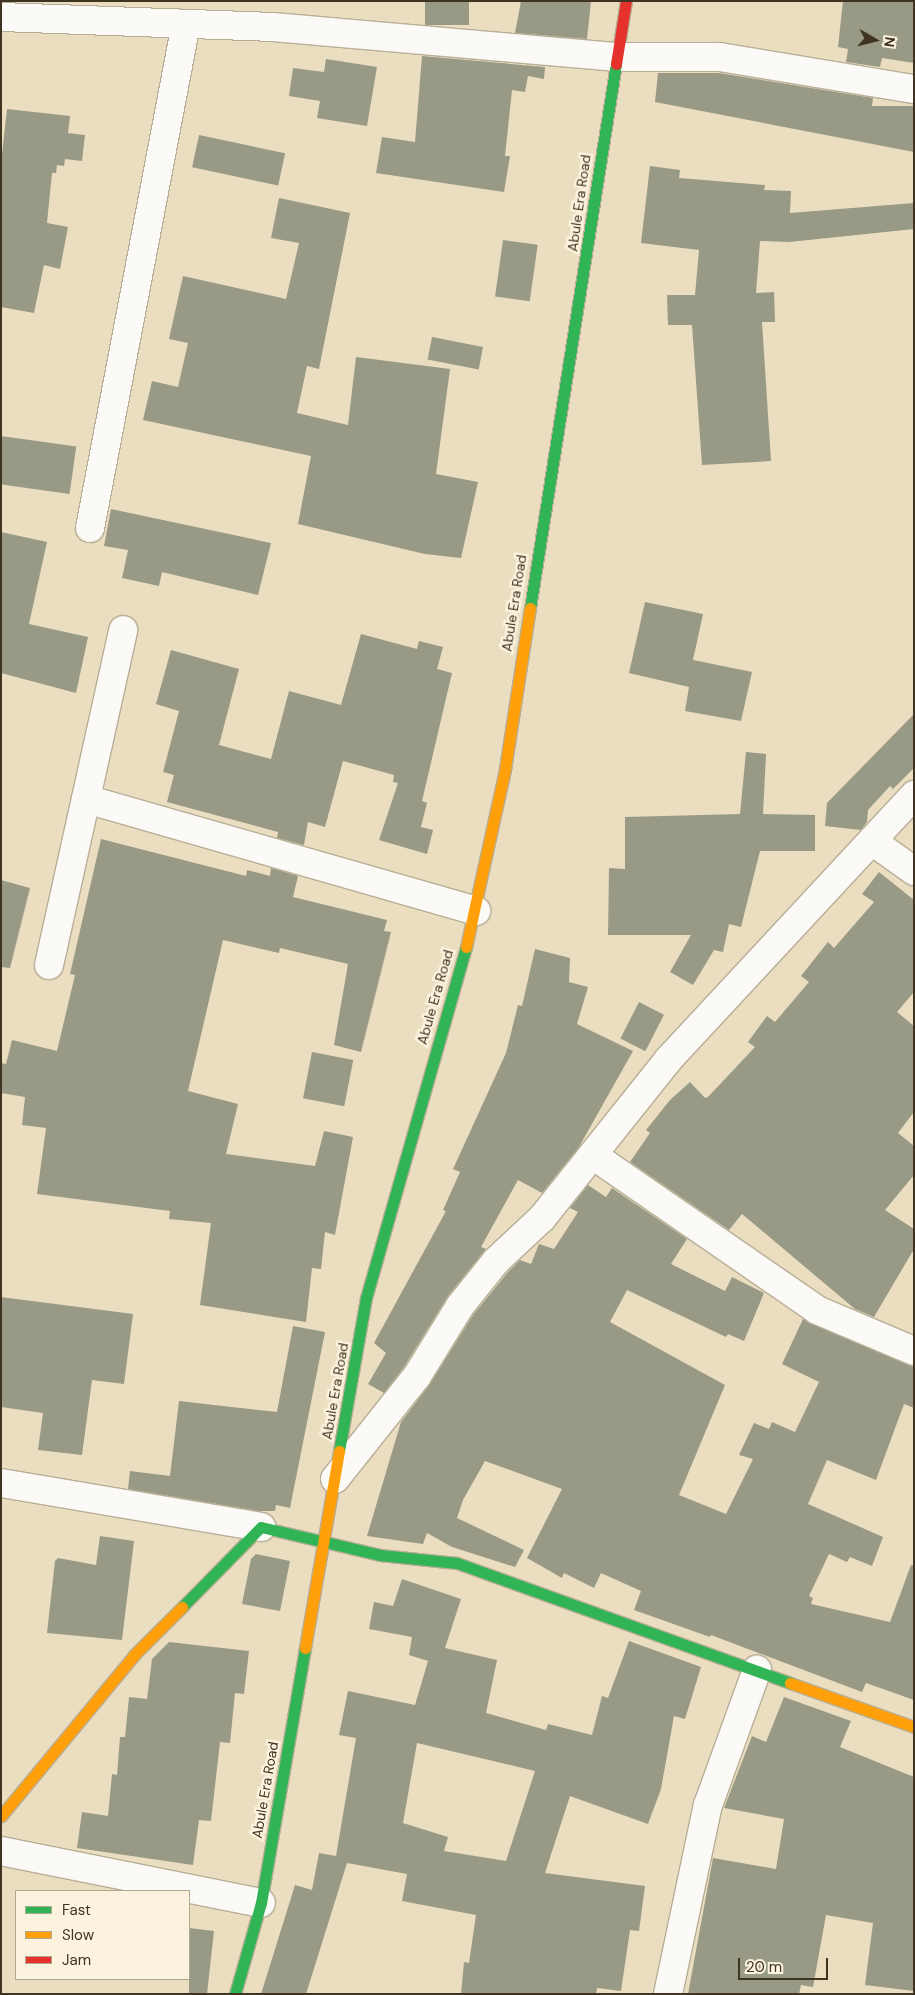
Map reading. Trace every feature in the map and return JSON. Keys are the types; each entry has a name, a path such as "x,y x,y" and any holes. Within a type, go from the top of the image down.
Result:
{"street":[{"name":"Abule Era Road","path":"235,1994 261,1903 366,1298 476,911 505,769 548,480 582,291 615,57 626,1"},
{"path":"1,17 272,27 615,57 720,57 914,89"},
{"path":"90,528 186,24"},
{"path":"49,964 123,630"},
{"path":"335,1479 417,1376 479,1282 542,1218 594,1156 668,1060 914,795"},
{"path":"86,800 476,911"},
{"path":"872,841 914,871"},
{"path":"594,1156 817,1310 914,1351"},
{"path":"1,1484 261,1527 380,1554 457,1563 914,1727"},
{"path":"1,1816 134,1655 261,1527"},
{"path":"668,1994 708,1805 757,1670"},
{"path":"1,1851 261,1903"}],"building":[{"path":"425,1 469,1 469,25 425,25"},
{"path":"521,1 591,1 587,39 515,33"},
{"path":"843,1 914,1 914,63 882,58 880,67 846,62 848,49 838,47"},
{"path":"422,56 545,67 544,79 528,76 525,92 512,90 505,156 510,156 504,192 376,173 382,137 415,142"},
{"path":"326,59 377,67 367,126 317,118 320,101 289,96 293,68 324,72"},
{"path":"658,73 719,73 873,98 872,106 914,106 914,152 655,102"},
{"path":"7,109 70,116 68,133 85,135 82,161 65,159 64,166 57,165 56,173 52,173 47,223 68,227 60,269 44,265 34,313 1,307 1,163"},
{"path":"199,135 285,153 278,186 192,167"},
{"path":"650,166 680,170 679,178 765,185 764,190 791,191 790,213 914,203 914,229 789,242 760,241 756,293 774,292 775,322 762,322 771,461 702,465 692,325 668,325 667,295 695,295 699,250 641,243"},
{"path":"279,198 350,213 319,369 307,366 297,413 348,425 356,357 450,369 436,474 478,482 461,558 425,554 298,524 311,456 143,420 152,381 178,387 188,343 169,339 183,276 286,299 299,243 271,238"},
{"path":"503,240 538,245 530,301 495,296"},
{"path":"432,337 483,347 479,369 428,360"},
{"path":"1,436 76,447 70,494 1,484"},
{"path":"111,509 271,543 258,595 162,572 159,586 122,578 128,550 104,546"},
{"path":"1,532 47,542 29,624 88,637 76,693 1,673"},
{"path":"645,602 703,614 693,660 752,672 741,721 685,711 689,687 629,673"},
{"path":"361,634 417,649 419,641 443,647 437,669 452,673 422,801 427,803 421,827 433,830 427,854 379,840 398,783 393,782 394,775 343,761 325,827 308,822 304,845 277,838 278,832 167,802 174,775 163,772 179,711 156,704 171,650 239,669 219,745 271,759 289,691 341,705"},
{"path":"914,714 914,768 893,789 890,786 868,810 867,822 861,830 825,826 827,803"},
{"path":"746,752 766,754 763,814 815,815 815,851 760,851 741,927 729,924 723,952 714,950 693,985 670,972 691,935 608,935 609,868 625,869 625,817 740,814"},
{"path":"101,839 246,876 247,870 270,876 271,868 298,876 293,897 387,920 384,931 391,932 361,1052 334,1045 348,964 280,948 279,953 223,940 188,1091 238,1104 226,1154 315,1166 324,1131 353,1137 335,1235 325,1232 321,1269 312,1268 306,1322 200,1305 211,1223 169,1219 170,1211 37,1194 46,1128 22,1125 25,1097 1,1093 1,1063 6,1064 12,1040 57,1051 75,975 70,974"},
{"path":"879,872 914,900 914,992 897,1012 914,1026 914,1112 898,1133 914,1146 914,1175 885,1210 914,1229 914,1249 874,1317 855,1309 742,1214 729,1230 630,1162 650,1133 646,1130 670,1100 690,1082 705,1098 708,1097 755,1047 748,1042 767,1016 775,1022 809,982 801,976 828,942 834,948 874,902 862,894"},
{"path":"1,880 30,888 10,968 1,967"},
{"path":"535,949 570,958 569,982 588,987 577,1024 633,1051 579,1147 542,1193 518,1180 481,1247 486,1249 448,1296 404,1367 384,1393 368,1384 386,1353 374,1343 446,1211 443,1210 460,1172 453,1169 506,1053 518,1005 522,1006"},
{"path":"639,1002 664,1015 645,1051 620,1039"},
{"path":"312,1052 353,1060 344,1106 303,1098"},
{"path":"588,1185 606,1197 612,1188 687,1239 671,1264 725,1291 732,1277 764,1293 744,1341 728,1334 726,1337 627,1290 610,1322 725,1385 679,1495 726,1514 753,1459 739,1455 754,1423 769,1429 772,1422 795,1432 819,1382 782,1364 803,1319 914,1367 914,1408 904,1404 876,1480 827,1460 808,1504 883,1537 872,1566 850,1557 847,1562 829,1554 809,1596 813,1598 811,1604 890,1622 911,1565 914,1565 914,1700 866,1683 862,1692 711,1635 710,1637 634,1610 641,1591 601,1573 594,1588 564,1573 562,1578 527,1558 562,1489 485,1461 463,1500 457,1518 524,1550 515,1567 452,1547 427,1533 423,1544 367,1536 401,1422 430,1384 473,1315 508,1272 520,1260 531,1264 539,1244 554,1249 578,1212 570,1208"},
{"path":"1,1297 133,1314 124,1384 92,1380 82,1455 38,1450 43,1413 1,1407"},
{"path":"293,1326 325,1332 290,1508 276,1505 275,1511 259,1511 128,1489 130,1471 170,1476 179,1401 277,1412"},
{"path":"100,1536 134,1541 122,1640 47,1633 55,1561 58,1558 96,1565"},
{"path":"256,1554 290,1561 280,1611 242,1604 251,1559"},
{"path":"402,1579 461,1599 445,1648 497,1660 486,1713 546,1730 548,1724 592,1735 602,1696 608,1698 629,1641 701,1667 685,1719 674,1716 661,1789 648,1824 570,1796 545,1873 645,1886 639,1931 630,1930 621,1991 597,1988 596,1994 461,1994 464,1962 469,1963 476,1915 402,1901 407,1874 347,1863 306,1994 261,1994 295,1885 312,1890 319,1853 336,1856 356,1738 339,1735 348,1691 415,1705 428,1661 409,1655 412,1637 369,1629 374,1602 393,1606","holes":["417,1743 535,1771 506,1861 444,1851 448,1837 403,1823"]},
{"path":"169,1642 249,1651 244,1694 235,1693 230,1743 220,1742 211,1821 199,1820 193,1865 77,1848 82,1812 108,1816 112,1774 117,1775 120,1737 125,1737 129,1697 147,1699 152,1659"},
{"path":"784,1697 851,1721 840,1747 914,1777 914,1991 865,1985 873,1923 826,1915 813,1987 801,1985 799,1994 688,1994 713,1858 776,1869 784,1819 724,1808 752,1736 766,1742"},
{"path":"190,1928 214,1931 207,1994 189,1994"}],"traffic: fast":[{"path":"530,608 616,64"},
{"path":"339,1451 366,1298 466,947"},
{"path":"182,1607 261,1527 380,1555 457,1563 790,1683"},
{"path":"235,1994 261,1903 305,1648"}],"traffic: slow":[{"path":"466,947 505,769 530,608"},
{"path":"305,1648 339,1451"},
{"path":"1,1816 134,1655 182,1607"},
{"path":"790,1683 914,1727"}],"traffic: jam":[{"path":"616,64 626,1"}]}
